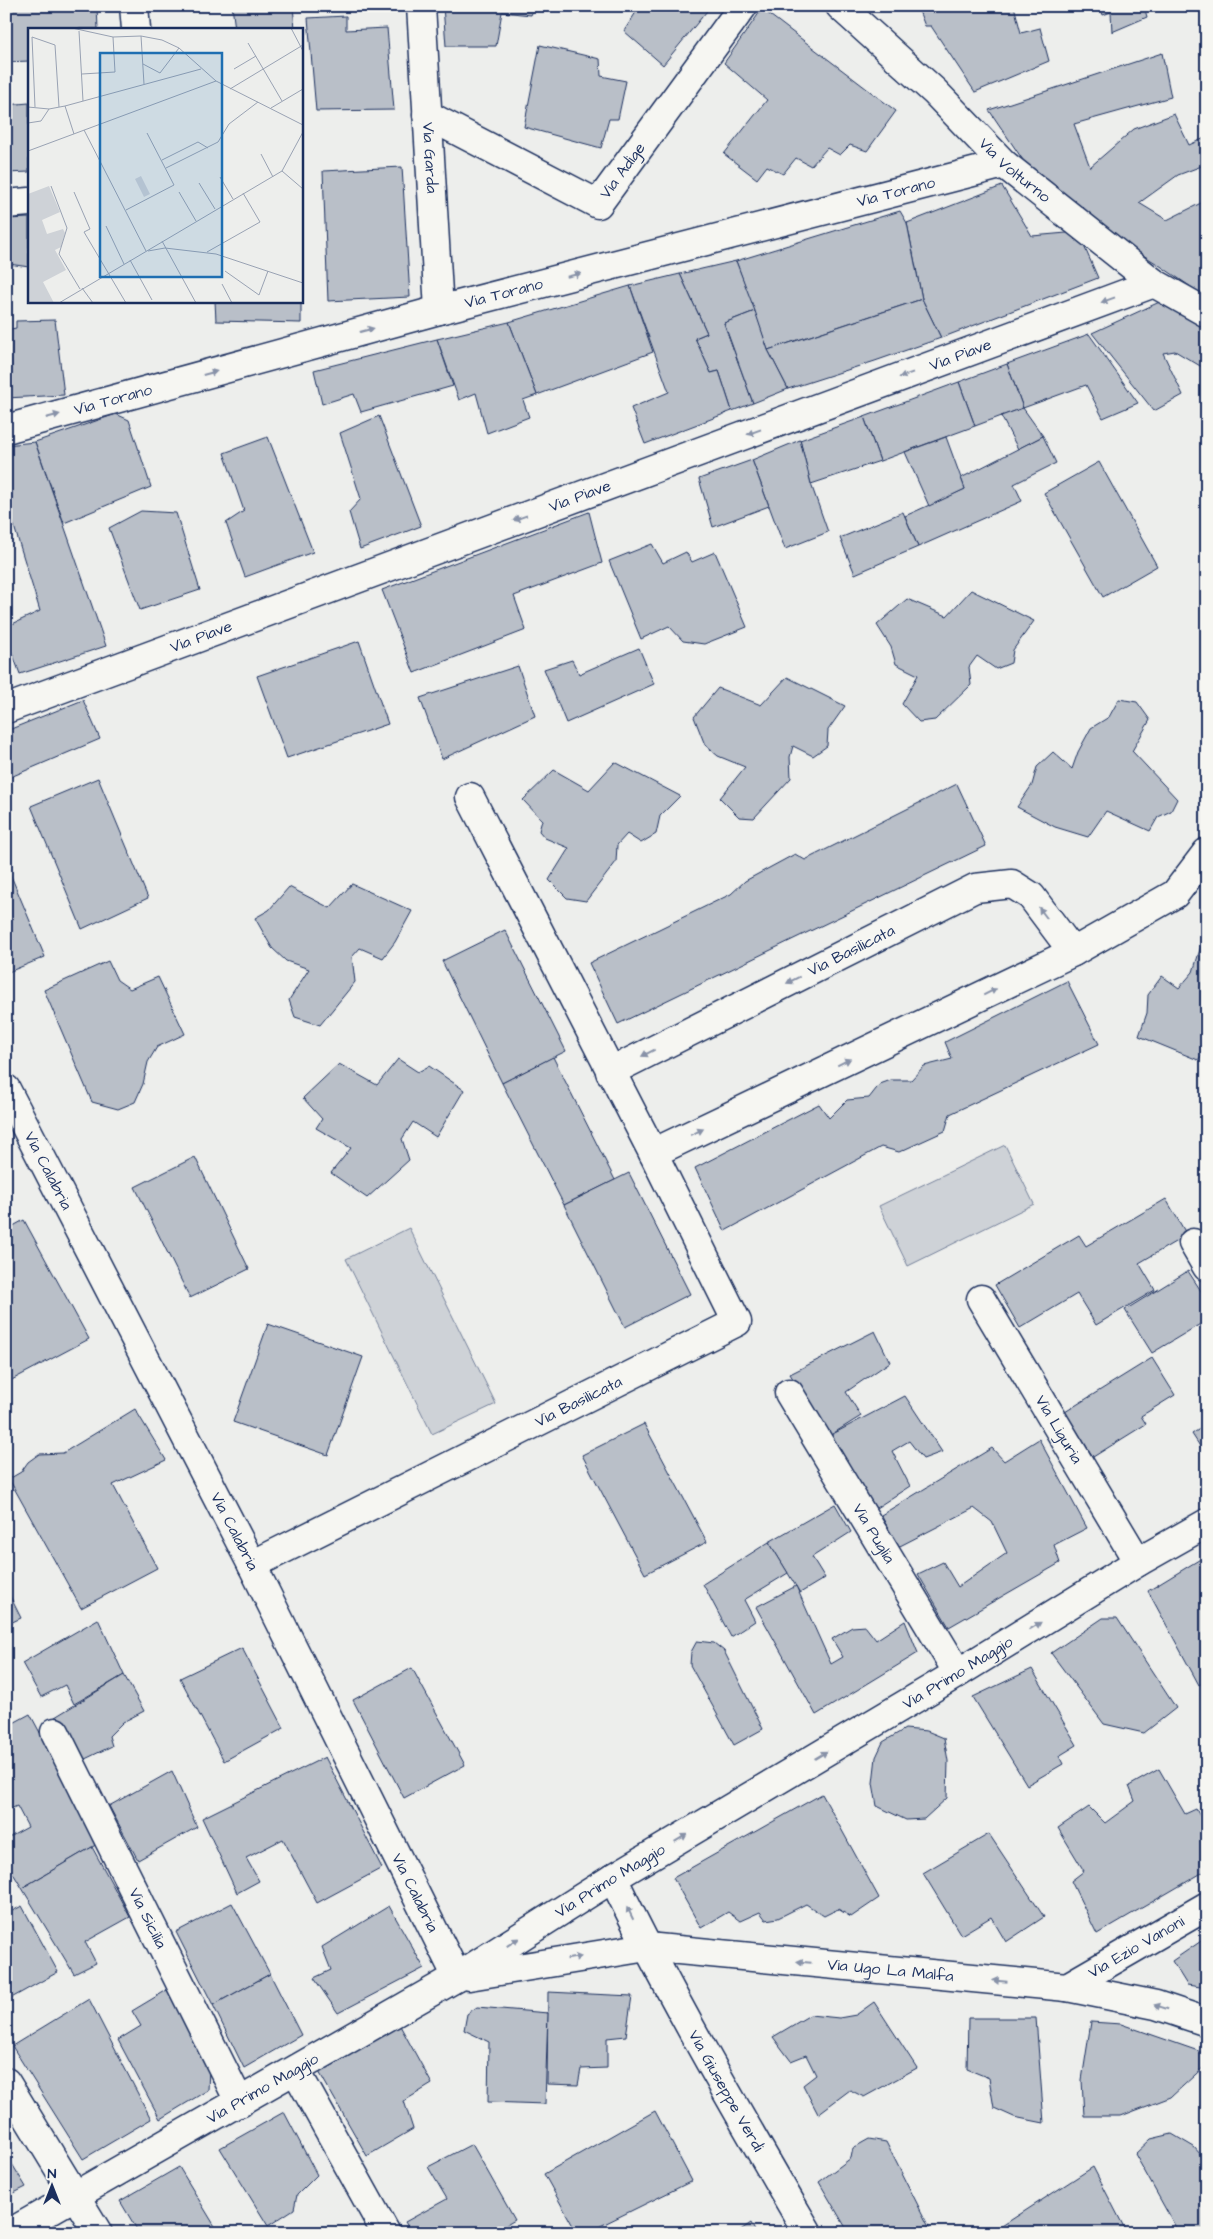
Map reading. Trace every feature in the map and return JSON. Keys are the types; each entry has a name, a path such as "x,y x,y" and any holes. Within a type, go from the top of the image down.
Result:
{"street":[{"path":"134,6 136,28"},
{"name":"Via Garda","path":"421,6 439,310"},
{"name":"Via Adige","path":"427,115 598,204 743,6"},
{"name":"Via Volturno","path":"840,6 934,92 1004,164 1154,283 1207,314"},
{"name":"Via Torano","path":"6,429 439,310 1004,164"},
{"path":"6,204 28,202"},
{"name":"Via Piave","path":"6,709 1154,283"},
{"name":"Via Basilicata","path":"252,1565 737,1322 653,1153 470,797"},
{"path":"653,1153 1072,952 1174,894 1207,852"},
{"name":"Via Basilicata","path":"610,1072 975,888 1012,884 1030,896 1072,952"},
{"name":"Via Calabria","path":"6,1089 252,1565 457,1977"},
{"path":"1192,1243 1207,1267"},
{"name":"Via Liguria","path":"981,1299 1138,1562"},
{"name":"Via Puglia","path":"789,1393 958,1673"},
{"name":"Via Primo Maggio","path":"10,2233 296,2071 457,1977 613,1878 958,1673 1138,1562 1207,1522"},
{"name":"Via Sicilia","path":"55,1732 240,2103"},
{"path":"613,1878 646,1947"},
{"name":"Via Ezio Vanoni","path":"1066,1987 1207,1906"},
{"name":"Via Ugo La Malfa","path":"457,1977 646,1947 1066,1987 1156,2005 1207,2022"},
{"name":"Via Giuseppe Verdi","path":"646,1947 703,2051 808,2233"},
{"path":"296,2071 386,2233"},
{"path":"6,2082 98,2233"}],"shaded area":[{"path":"1005,1145 1034,1204 908,1266 879,1206"},
{"path":"409,1228 496,1404 432,1434 346,1259"}],"building":[{"path":"97,6 98,28 28,28 28,61 6,62 6,8"},
{"path":"232,6 293,6 295,28 235,28"},
{"path":"443,6 535,6 531,15 502,12 496,46 446,46"},
{"path":"640,6 711,6 663,65 624,31"},
{"path":"917,6 1014,6 1021,33 1040,28 1049,61 975,92 931,26 925,26"},
{"path":"1100,6 1144,6 1147,17 1112,32 1111,12 1103,15"},
{"path":"762,9 896,111 867,151 850,145 840,155 827,148 811,166 796,158 783,174 767,166 757,179 724,154 767,100 724,63"},
{"path":"346,16 346,30 387,28 394,110 316,111 308,18"},
{"path":"540,45 600,59 601,76 626,81 618,119 609,119 601,148 524,127"},
{"path":"1162,53 1171,97 1074,124 1090,167 1134,129 1174,114 1189,145 1207,137 1207,164 1178,175 1139,203 1167,220 1207,200 1207,298 1159,265 1071,210 1027,166 989,110"},
{"path":"28,103 28,172 6,173 6,105"},
{"path":"402,167 410,297 328,301 323,171"},
{"path":"1002,186 1032,236 1078,232 1098,278 941,338 922,299 907,223"},
{"path":"900,211 907,223 922,299 768,350 736,261"},
{"path":"28,218 28,267 9,264 6,219"},
{"path":"736,261 755,311 724,323 753,403 732,411 719,371 711,373 695,338 707,333 680,274"},
{"path":"680,274 707,333 695,338 711,373 719,371 732,411 645,444 631,408 669,392 630,286"},
{"path":"630,286 653,352 537,395 509,322"},
{"path":"922,299 941,338 875,361 788,389 768,350"},
{"path":"1166,299 1207,323 1207,370 1175,351 1163,353 1183,395 1154,411 1092,333"},
{"path":"215,302 301,302 301,323 216,321"},
{"path":"755,311 768,350 788,389 753,403 724,323"},
{"path":"55,320 64,395 6,398 6,330 16,328 16,321"},
{"path":"509,322 537,395 523,400 529,417 487,433 476,393 459,400 437,339"},
{"path":"1089,334 1138,403 1103,418 1086,385 1023,408 1007,364"},
{"path":"437,339 453,386 361,412 354,394 322,404 314,370"},
{"path":"1007,364 1023,408 975,426 959,382"},
{"path":"959,382 975,426 880,461 864,417"},
{"path":"1023,408 1043,436 1018,449 1001,416"},
{"path":"116,414 129,420 151,487 64,523 35,442"},
{"path":"379,416 421,526 360,549 349,512 361,499 340,433"},
{"path":"864,417 880,461 811,484 800,440"},
{"path":"1043,436 1056,463 1014,484 1022,501 918,547 905,516 965,489 961,478"},
{"path":"268,437 313,552 245,577 226,523 244,511 224,453"},
{"path":"946,437 965,489 929,506 905,452"},
{"path":"800,440 811,484 828,532 785,549 752,460"},
{"path":"35,442 106,646 20,674 6,636 6,627 40,611 6,500 6,445"},
{"path":"752,460 769,506 713,527 699,479"},
{"path":"1099,462 1157,566 1103,597 1044,493"},
{"path":"141,511 176,513 200,590 140,610 109,528"},
{"path":"589,512 602,563 514,596 526,630 414,673 382,590"},
{"path":"903,512 918,547 855,574 840,538"},
{"path":"652,544 663,563 686,552 692,562 715,552 747,627 704,644 683,641 669,626 641,639 609,561"},
{"path":"971,590 1034,621 1013,650 1011,663 996,669 977,656 969,667 971,685 935,720 919,722 902,704 918,675 896,664 891,647 877,625 907,599 947,616"},
{"path":"359,641 388,724 287,758 257,676"},
{"path":"639,648 654,684 566,723 544,669 572,660 579,674"},
{"path":"518,666 535,716 442,759 420,698"},
{"path":"787,677 845,706 828,730 827,746 813,756 793,746 790,757 791,778 754,818 739,817 720,798 745,767 718,756 705,745 694,717 718,688 761,705"},
{"path":"1119,699 1137,702 1150,720 1132,751 1177,799 1171,811 1158,817 1150,831 1106,811 1088,837 1055,827 1017,807 1032,785 1037,767 1053,752 1072,769 1078,752 1091,728 1109,717"},
{"path":"83,700 100,739 6,779 6,731"},
{"path":"615,762 680,796 660,816 656,834 641,843 627,834 617,845 616,862 586,901 567,898 549,880 569,848 545,838 539,831 542,820 523,800 554,770 589,790"},
{"path":"98,778 148,898 82,929 31,806"},
{"path":"957,784 986,846 618,1024 589,963 731,894 745,881 795,854 805,860"},
{"path":"6,864 45,957 6,973"},
{"path":"352,884 412,911 395,942 383,958 360,948 352,957 355,982 320,1025 295,1017 289,1000 309,969 286,961 272,948 255,918 269,910 289,887 330,908"},
{"path":"505,930 566,1051 502,1083 442,961"},
{"path":"1207,938 1207,1049 1198,1060 1139,1036 1147,1013 1148,995 1162,976 1179,988 1193,972 1202,943"},
{"path":"108,961 117,980 130,989 158,977 185,1034 157,1047 148,1062 143,1084 135,1102 118,1109 92,1102 44,990"},
{"path":"1067,981 1099,1044 950,1114 945,1131 899,1152 881,1147 725,1231 695,1168 819,1104 829,1118 847,1100 869,1098 880,1084 891,1080 911,1080 924,1066 952,1059 945,1042"},
{"path":"553,1057 615,1180 564,1205 502,1083"},
{"path":"398,1059 418,1072 429,1066 464,1090 436,1137 413,1122 402,1139 409,1160 367,1198 331,1173 351,1148 316,1128 322,1119 303,1098 339,1064 377,1085"},
{"path":"195,1157 249,1269 190,1298 135,1187"},
{"path":"629,1173 690,1294 625,1327 564,1205"},
{"path":"1166,1199 1187,1235 1139,1263 1155,1290 1096,1325 1077,1294 1020,1328 995,1285 1079,1235 1086,1246"},
{"path":"24,1220 89,1339 6,1383 6,1230"},
{"path":"1188,1271 1207,1300 1207,1320 1152,1353 1125,1310"},
{"path":"268,1324 363,1357 328,1455 233,1422"},
{"path":"875,1331 890,1362 846,1392 861,1416 829,1436 790,1374"},
{"path":"1152,1358 1175,1395 1141,1416 1146,1424 1093,1457 1065,1412"},
{"path":"905,1396 942,1452 923,1459 909,1441 892,1451 910,1486 873,1510 829,1436"},
{"path":"135,1409 166,1460 113,1485 157,1568 81,1608 9,1479 21,1472 28,1462 39,1454 63,1453"},
{"path":"644,1424 707,1542 645,1574 582,1455"},
{"path":"1207,1424 1207,1457 1192,1434"},
{"path":"1039,1439 1087,1528 1054,1545 1060,1563 949,1627 918,1574 943,1562 958,1587 1007,1553 992,1522 974,1508 898,1547 881,1515 992,1448 1004,1461"},
{"path":"835,1504 851,1532 812,1557 825,1578 800,1593 769,1542"},
{"path":"769,1542 788,1573 744,1600 755,1621 731,1637 703,1584"},
{"path":"1207,1555 1207,1680 1199,1685 1148,1591"},
{"path":"796,1586 831,1664 843,1657 832,1639 852,1627 865,1626 876,1640 905,1621 918,1653 816,1715 756,1607"},
{"path":"6,1588 21,1618 6,1625"},
{"path":"1103,1618 1117,1618 1176,1708 1144,1733 1104,1724 1051,1653"},
{"path":"98,1619 124,1675 74,1704 65,1685 41,1697 22,1663"},
{"path":"697,1641 714,1643 724,1651 763,1729 734,1745 690,1665 691,1652"},
{"path":"242,1648 284,1728 224,1761 180,1678"},
{"path":"412,1668 465,1765 404,1798 353,1700"},
{"path":"1032,1669 1077,1745 1059,1756 1063,1764 1027,1785 973,1697"},
{"path":"124,1675 144,1711 123,1722 109,1736 112,1746 81,1761 55,1717"},
{"path":"30,1714 99,1843 22,1888 6,1862 6,1839 28,1827 17,1806 6,1811 6,1727"},
{"path":"905,1729 927,1731 944,1738 948,1761 947,1798 924,1819 906,1820 877,1806 873,1783 876,1757 883,1742"},
{"path":"325,1757 382,1868 317,1903 283,1839 246,1858 259,1881 237,1893 202,1818"},
{"path":"1159,1769 1185,1814 1196,1809 1207,1829 1207,1870 1097,1934 1071,1881 1084,1871 1058,1828 1089,1807 1105,1823 1135,1801 1129,1786"},
{"path":"172,1771 197,1827 138,1860 109,1806"},
{"path":"822,1794 879,1898 851,1917 838,1909 824,1916 806,1904 778,1918 766,1920 760,1912 740,1921 728,1912 701,1928 673,1878"},
{"path":"989,1834 1044,1917 1006,1942 991,1917 961,1935 923,1873"},
{"path":"92,1847 130,1917 85,1942 96,1963 74,1974 22,1888"},
{"path":"232,1903 270,1974 213,2005 176,1932"},
{"path":"22,1906 58,1972 6,2001 6,1914"},
{"path":"389,1906 424,1968 338,2013 314,1978 331,1970 322,1947"},
{"path":"1207,1937 1207,1988 1187,1985 1172,1961"},
{"path":"270,1974 301,2035 244,2068 213,2005"},
{"path":"167,1990 209,2068 208,2090 160,2119 118,2040 141,2026 132,2011"},
{"path":"548,1992 632,1996 626,2036 607,2038 607,2068 581,2069 578,2085 547,2084"},
{"path":"89,1999 151,2119 83,2159 12,2046"},
{"path":"874,2002 917,2068 864,2097 850,2090 818,2114 803,2085 816,2075 806,2055 791,2061 773,2037 810,2015 839,2018 856,2015"},
{"path":"477,2007 548,2013 545,2104 488,2102 489,2042 464,2030 467,2014"},
{"path":"968,2018 1036,2018 1044,2123 1014,2117 994,2108 989,2078 967,2069"},
{"path":"398,2022 432,2084 404,2101 413,2129 367,2156 318,2070"},
{"path":"1091,2022 1121,2024 1207,2054 1207,2064 1171,2097 1121,2116 1084,2116 1082,2080"},
{"path":"655,2111 692,2181 586,2233 577,2233 544,2174"},
{"path":"284,2112 317,2175 297,2195 294,2209 268,2226 220,2148"},
{"path":"1172,2134 1194,2147 1207,2162 1207,2233 1179,2233 1135,2154 1151,2139"},
{"path":"869,2139 886,2142 932,2233 849,2233 819,2182 851,2158 853,2148"},
{"path":"472,2144 515,2220 493,2233 412,2233 405,2222 447,2199 428,2167"},
{"path":"6,2154 26,2187 6,2197"},
{"path":"179,2167 219,2233 139,2233 120,2201"},
{"path":"1093,2167 1127,2233 991,2233"},
{"path":"751,2223 756,2233 736,2233"}]}
